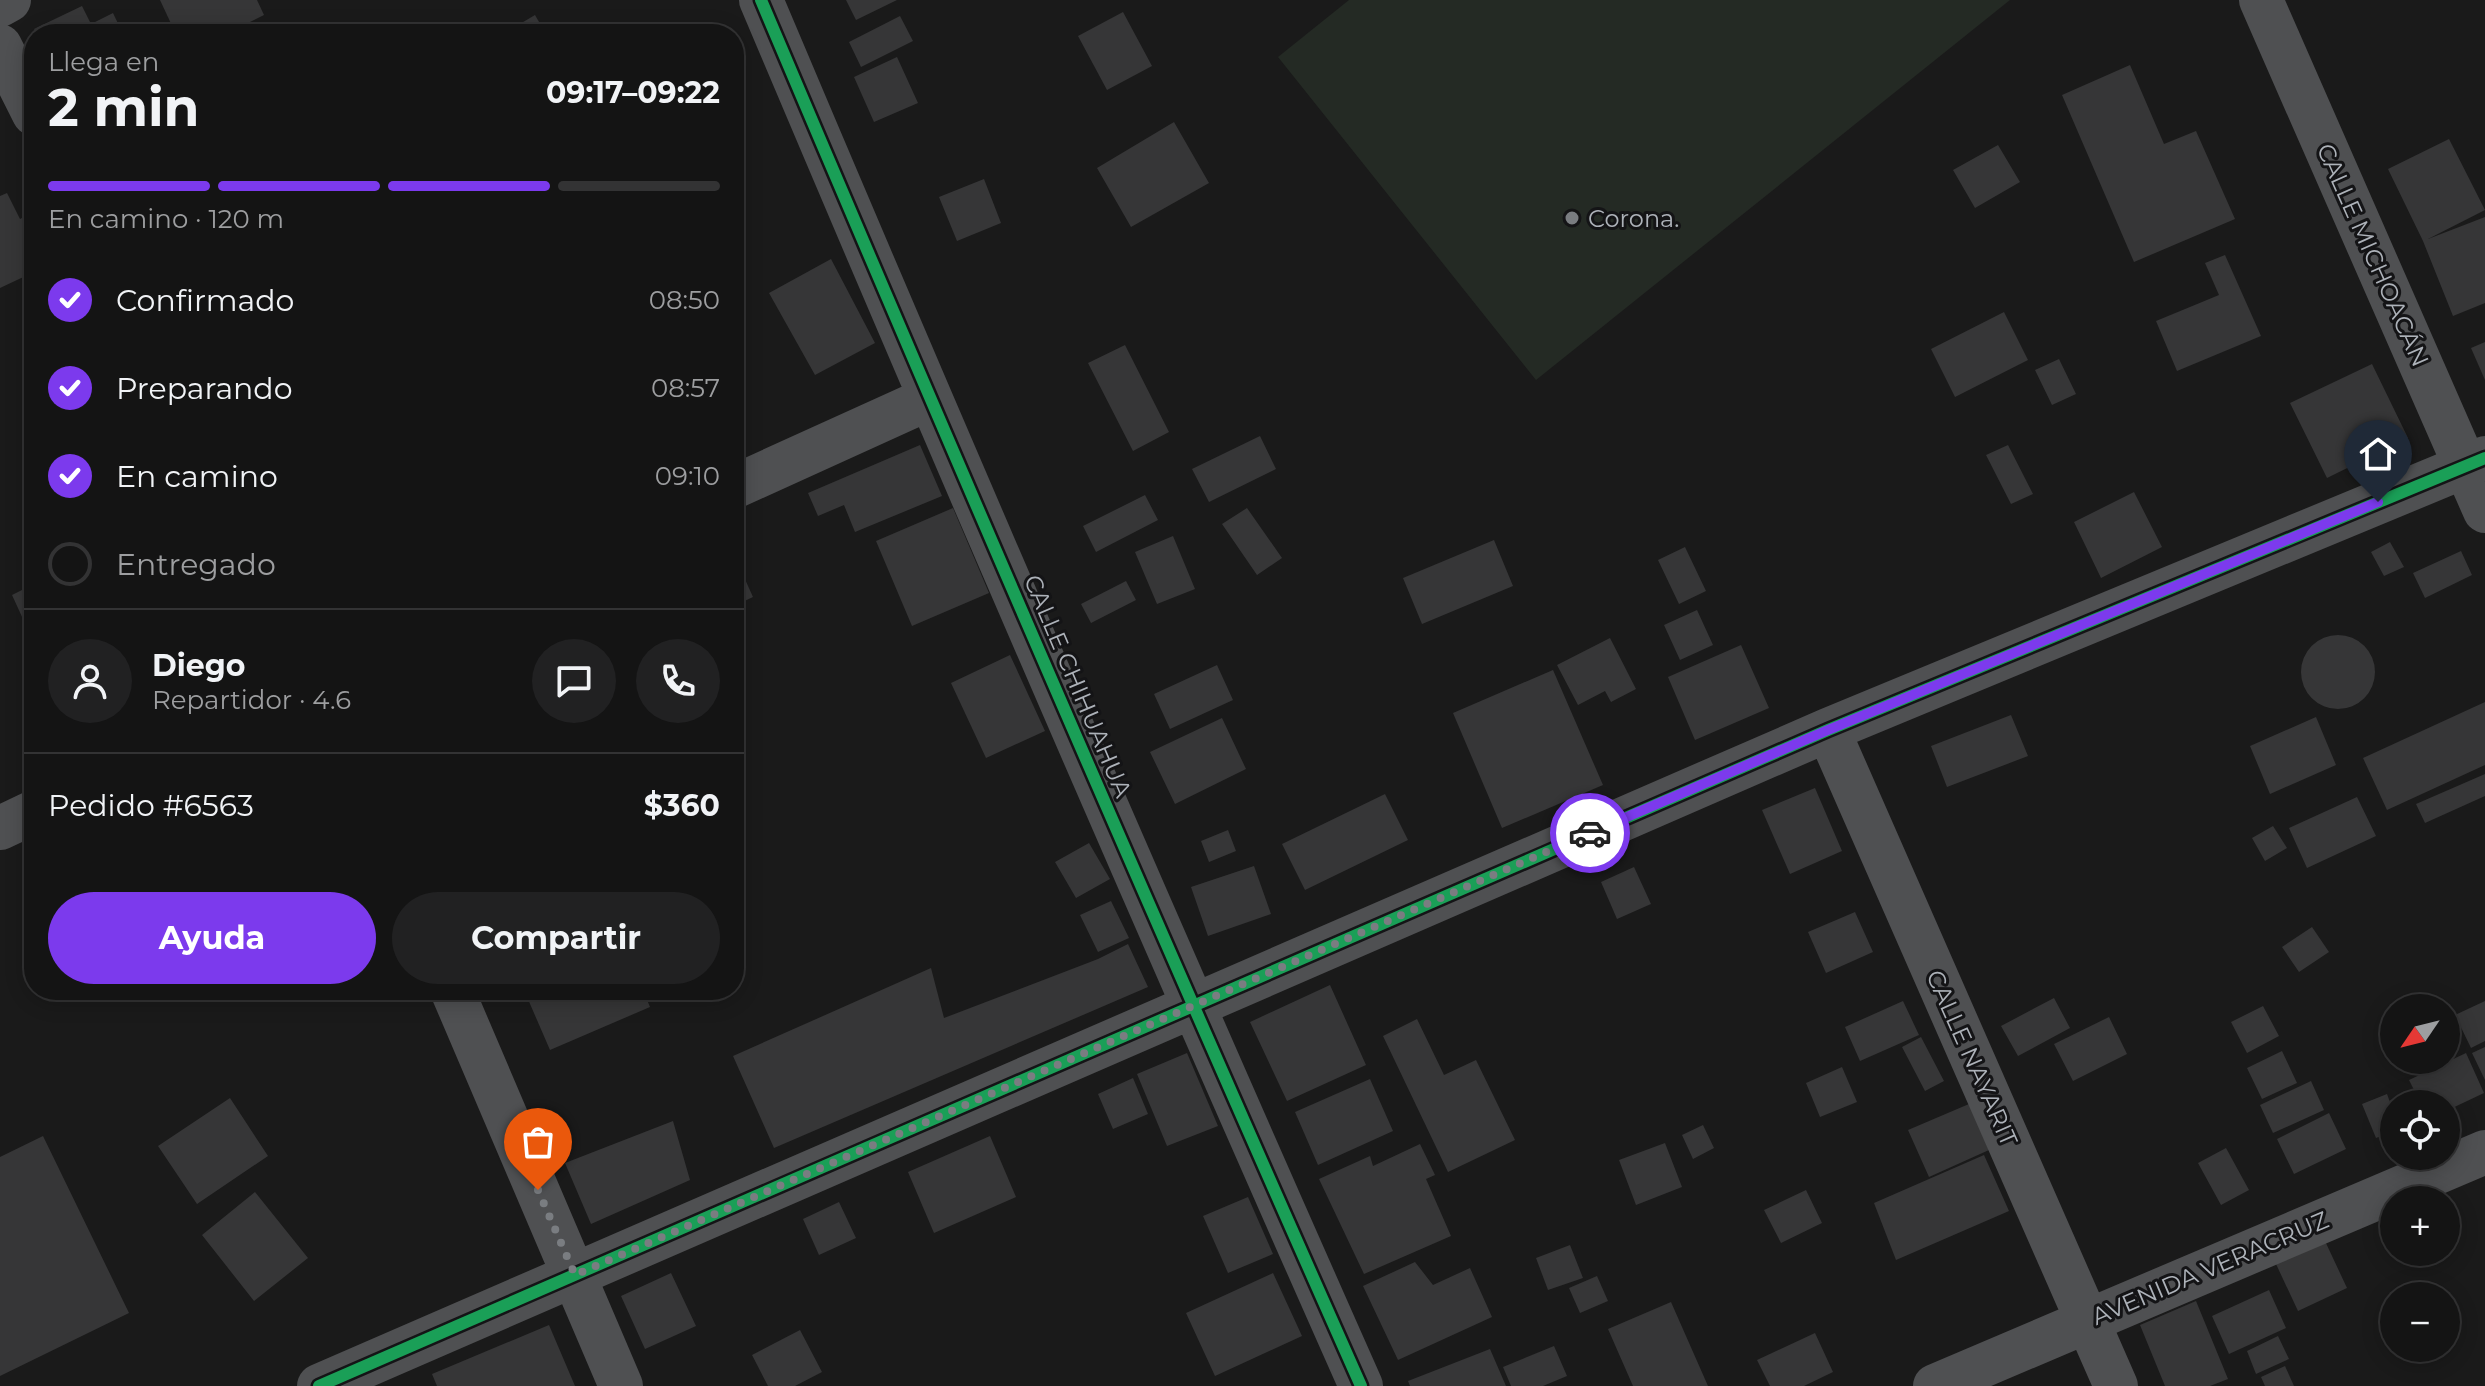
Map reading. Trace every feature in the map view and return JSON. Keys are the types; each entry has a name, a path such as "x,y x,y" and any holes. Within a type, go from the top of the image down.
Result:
{"street":[{"path":"0,5 9,0"},
{"name":"CALLE CHIHUAHUA","path":"761,0 1193,1006 1361,1386"},
{"name":"CALLE MICHOACÁN","path":"2261,0 2475,462 2485,511"},
{"path":"0,46 24,94"},
{"path":"744,482 930,398"},
{"path":"319,1386 1828,730 2475,462"},
{"name":"CALLE NAYARIT","path":"1828,730 2116,1386"},
{"path":"0,828 24,817"},
{"path":"456,1000 621,1386"},
{"name":"AVENIDA VERACRUZ","path":"1935,1386 2485,1152"}],"shaded area":[{"name":"Corona.","path":"1349,0 2010,0 1536,380 1278,57"}],"building":[{"path":"160,0 257,0 264,15 246,24 171,24"},
{"path":"846,0 897,0 856,20"},
{"path":"82,6 91,24 44,24"},
{"path":"1123,12 1152,66 1107,90 1078,36"},
{"path":"113,13 118,24 91,24"},
{"path":"535,15 540,24 520,24"},
{"path":"900,16 913,41 861,67 849,42"},
{"path":"897,57 918,103 874,122 854,77"},
{"path":"2130,65 2164,144 2196,131 2235,219 2134,262 2062,95"},
{"path":"1174,122 1209,183 1131,227 1097,168"},
{"path":"2449,139 2485,210 2428,239 2485,217 2485,303 2453,316 2423,241 2388,169"},
{"path":"1998,145 2020,182 1975,208 1953,170"},
{"path":"984,179 1001,223 957,241 939,197"},
{"path":"7,193 20,219 24,217 24,277 0,288 0,196"},
{"path":"2225,255 2261,336 2177,371 2156,321 2219,295 2205,263"},
{"path":"831,259 875,343 815,375 769,293"},
{"path":"2004,312 2028,360 1955,397 1931,349"},
{"path":"2485,342 2485,380 2471,348"},
{"path":"1125,345 1169,432 1133,451 1088,363"},
{"path":"2059,359 2076,394 2052,405 2035,370"},
{"path":"2372,364 2408,438 2327,478 2290,403"},
{"path":"1260,436 1276,469 1209,502 1192,469"},
{"path":"920,445 942,496 855,532 844,505 818,516 808,493"},
{"path":"2008,445 2033,494 2011,504 1986,455"},
{"path":"2134,492 2162,547 2101,578 2074,522"},
{"path":"1145,495 1158,520 1096,552 1083,526"},
{"path":"953,508 989,593 912,626 876,541"},
{"path":"1247,508 1282,558 1257,575 1222,524"},
{"path":"1173,536 1195,589 1157,604 1135,552"},
{"path":"1494,540 1513,586 1422,624 1403,578"},
{"path":"2390,542 2404,567 2384,576 2371,552"},
{"path":"1685,547 1706,591 1679,604 1658,560"},
{"path":"2461,551 2472,575 2425,598 2413,573"},
{"path":"744,577 753,597 744,601"},
{"path":"1126,581 1136,600 1091,623 1081,604"},
{"path":"24,589 24,621 12,595"},
{"path":"1697,610 1713,645 1680,660 1664,625"},
{"path":"2338,635 2352,638 2364,646 2372,658 2375,672 2372,686 2364,698 2352,706 2338,709 2324,706 2312,698 2304,686 2301,672 2304,658 2312,646 2324,638"},
{"path":"1610,638 1636,689 1611,702 1605,691 1578,705 1557,665"},
{"path":"1741,645 1769,708 1695,740 1668,677"},
{"path":"1010,655 1045,731 986,758 951,683"},
{"path":"1217,665 1233,700 1170,729 1154,694"},
{"path":"1553,670 1603,785 1502,828 1453,713"},
{"path":"2485,702 2485,765 2387,810 2363,758"},
{"path":"2011,715 2028,756 1947,787 1931,746"},
{"path":"2316,717 2336,765 2270,794 2250,746"},
{"path":"1222,718 1246,769 1175,804 1150,752"},
{"path":"2485,774 2485,796 2425,823 2416,804"},
{"path":"1815,788 1842,851 1790,874 1762,810"},
{"path":"1385,794 1408,840 1305,890 1282,844"},
{"path":"2357,797 2376,836 2307,868 2289,828"},
{"path":"2273,826 2287,848 2265,861 2252,838"},
{"path":"1228,830 1236,851 1209,862 1201,841"},
{"path":"1089,843 1110,879 1076,898 1055,862"},
{"path":"1254,866 1271,914 1208,936 1191,887"},
{"path":"1634,867 1651,904 1617,919 1601,882"},
{"path":"1111,901 1129,938 1098,952 1080,915"},
{"path":"1855,912 1873,952 1826,973 1808,932"},
{"path":"2312,927 2329,952 2299,972 2282,947"},
{"path":"1128,944 1148,987 774,1148 733,1056 931,968 944,1018 1098,959"},
{"path":"1330,985 1366,1065 1287,1101 1250,1022"},
{"path":"2054,998 2070,1028 2018,1056 2001,1026"},
{"path":"528,1000 647,1000 650,1007 550,1050"},
{"path":"1903,1001 1919,1035 1860,1061 1845,1027"},
{"path":"2485,1001 2485,1041 2471,1048 2460,1025 2460,1013"},
{"path":"2263,1006 2279,1036 2247,1053 2231,1022"},
{"path":"2109,1017 2127,1054 2073,1081 2054,1044"},
{"path":"1417,1019 1444,1075 1476,1060 1515,1140 1448,1172 1383,1036"},
{"path":"1921,1037 1944,1081 1925,1091 1902,1047"},
{"path":"2485,1047 2485,1080 2472,1053"},
{"path":"2282,1051 2297,1083 2262,1099 2247,1068"},
{"path":"1187,1053 1218,1126 1167,1146 1137,1074"},
{"path":"2466,1053 2484,1093 2460,1104 2460,1090 2414,1090 2409,1080 2422,1074 2460,1074 2460,1056"},
{"path":"1842,1067 1857,1102 1820,1117 1806,1083"},
{"path":"1133,1078 1148,1114 1113,1129 1098,1094"},
{"path":"1370,1079 1393,1131 1318,1165 1295,1112"},
{"path":"2311,1081 2324,1110 2273,1133 2260,1105"},
{"path":"2380,1097 2380,1136 2376,1138 2362,1104"},
{"path":"230,1098 268,1156 197,1204 158,1146"},
{"path":"1969,1104 1989,1150 1929,1177 1908,1130"},
{"path":"2329,1113 2346,1149 2294,1174 2277,1139"},
{"path":"673,1121 690,1180 591,1224 565,1163"},
{"path":"1703,1125 1714,1148 1693,1159 1682,1135"},
{"path":"43,1136 129,1313 0,1376 0,1157"},
{"path":"990,1136 1016,1197 934,1233 908,1172"},
{"path":"1665,1143 1682,1187 1636,1205 1619,1160"},
{"path":"1420,1144 1435,1175 1426,1179 1451,1236 1364,1274 1319,1179 1370,1156 1373,1166"},
{"path":"2226,1148 2249,1190 2221,1205 2198,1163"},
{"path":"1984,1155 2009,1211 1896,1260 1874,1203"},
{"path":"1806,1190 1822,1223 1781,1243 1764,1210"},
{"path":"255,1192 308,1258 254,1301 202,1235"},
{"path":"1248,1197 1273,1254 1228,1273 1203,1216"},
{"path":"839,1202 856,1238 819,1255 803,1219"},
{"path":"2325,1241 2347,1288 2298,1311 2276,1264"},
{"path":"1570,1245 1583,1278 1548,1290 1536,1258"},
{"path":"1415,1262 1433,1285 1470,1268 1492,1317 1398,1360 1363,1286"},
{"path":"671,1273 696,1326 645,1349 621,1296"},
{"path":"1273,1273 1302,1336 1215,1376 1186,1313"},
{"path":"1597,1276 1608,1301 1580,1313 1569,1288"},
{"path":"2269,1290 2286,1328 2229,1354 2212,1316"},
{"path":"2196,1301 2228,1379 2210,1386 2165,1386 2140,1325"},
{"path":"1671,1302 1708,1386 1633,1386 1608,1329"},
{"path":"549,1325 575,1386 437,1386 432,1374"},
{"path":"800,1330 822,1372 795,1386 768,1386 752,1355"},
{"path":"1815,1333 1833,1372 1804,1386 1770,1386 1757,1360"},
{"path":"2278,1336 2289,1359 2256,1374 2247,1351"},
{"path":"1554,1346 1567,1376 1543,1386 1511,1386 1503,1367"},
{"path":"1490,1349 1506,1386 1410,1386 1408,1381"},
{"path":"2285,1366 2294,1386 2265,1386 2261,1377"}],"cycle path":[{"path":"761,0 1058,694 1361,1386"},
{"path":"319,1386 1828,730 2485,458"}],"way so far":[{"path":"538,1190 575,1275 1590,833"}],"place":[{"name":"Corona.","path":"1572,218"}],"route":[{"path":"1590,833 1828,730 2378,502"}]}
